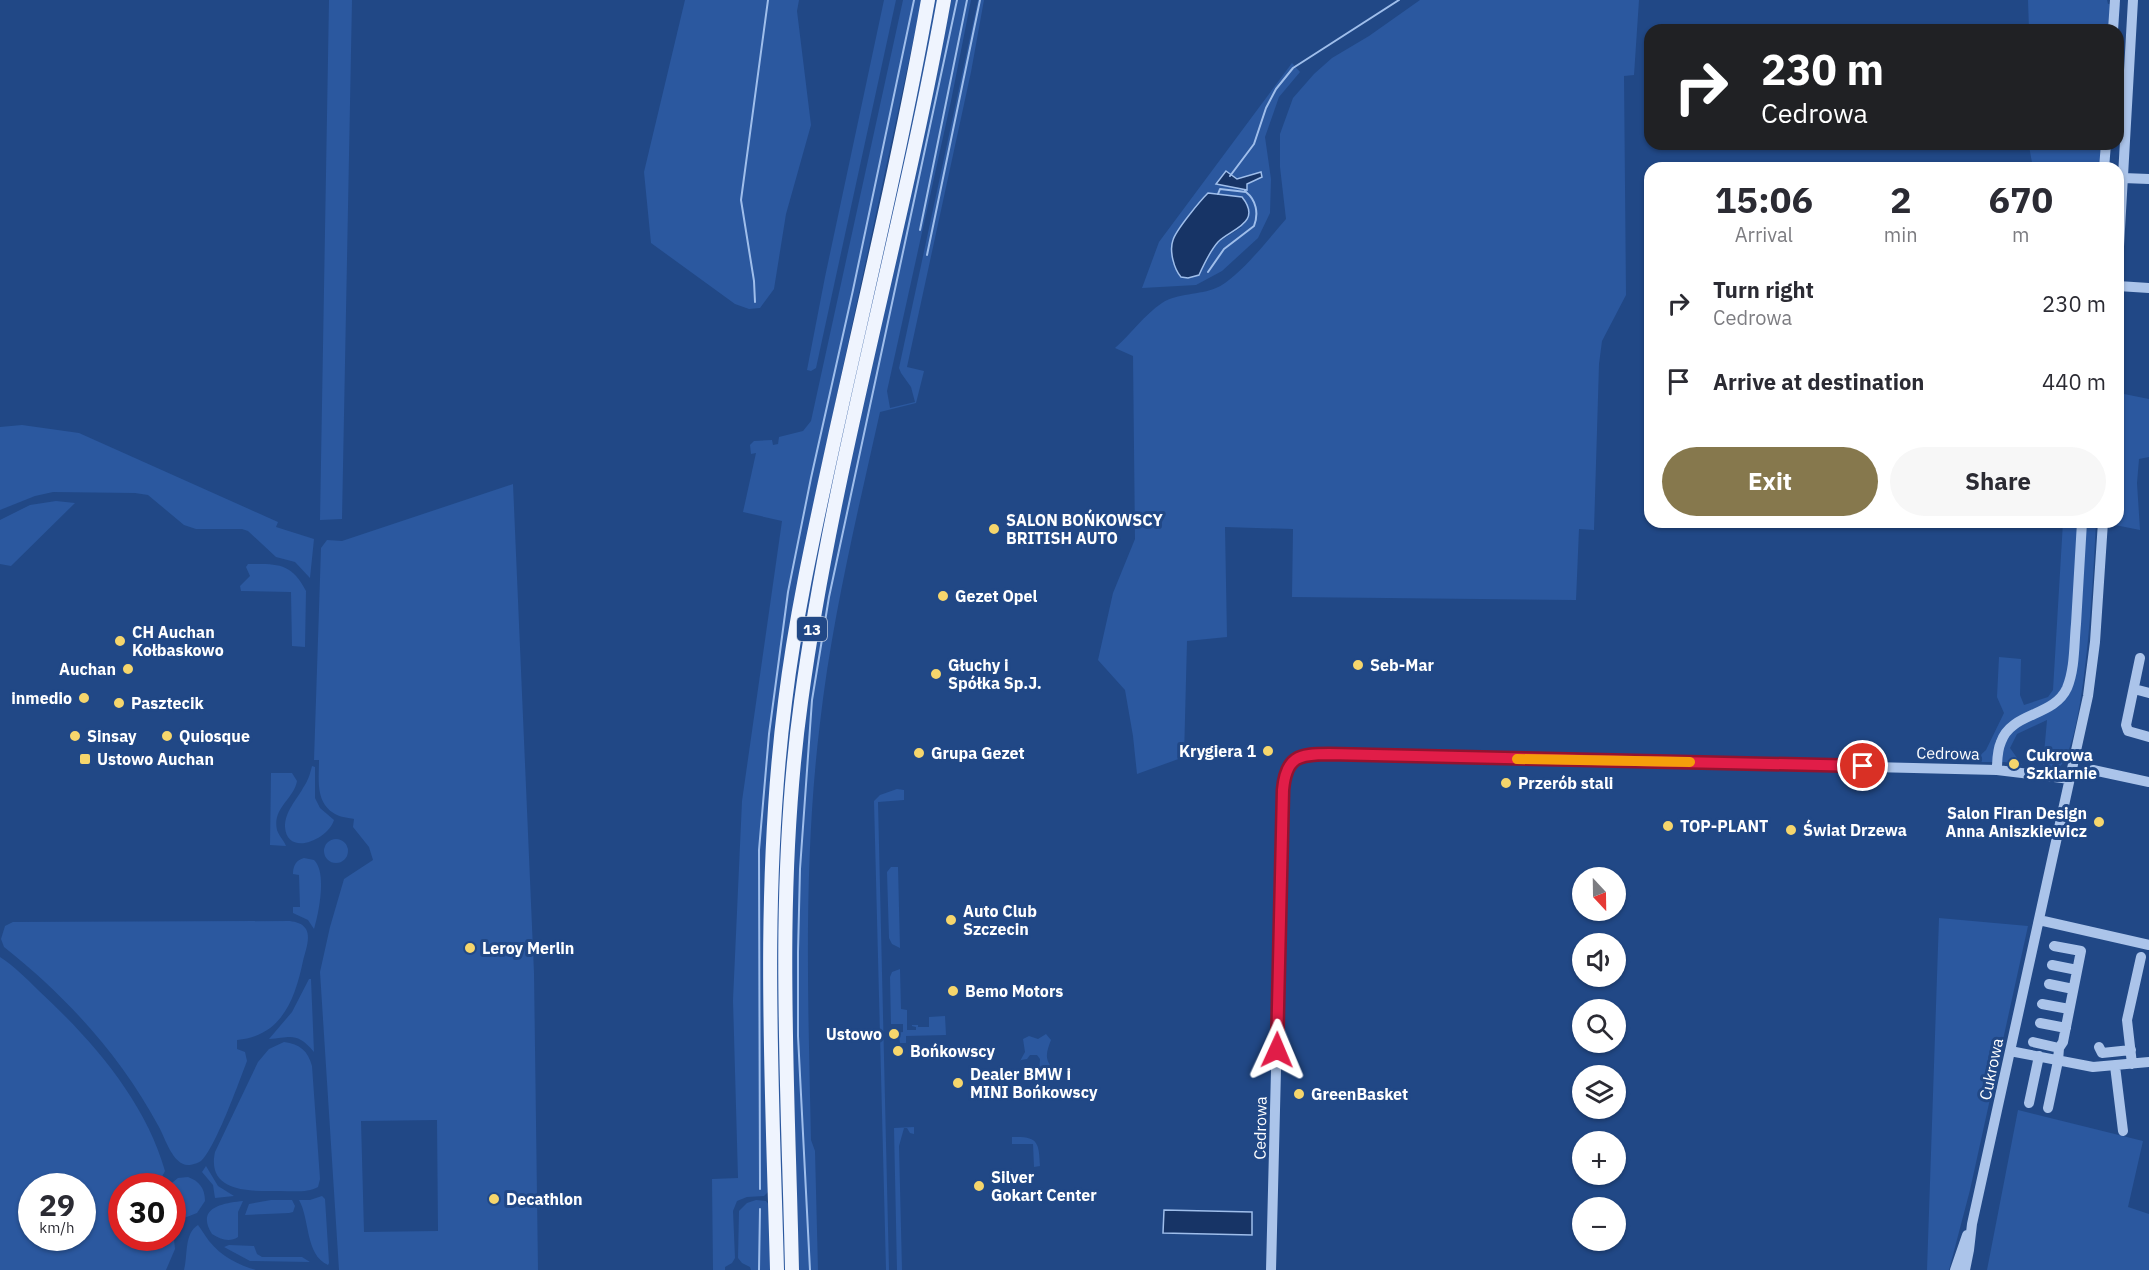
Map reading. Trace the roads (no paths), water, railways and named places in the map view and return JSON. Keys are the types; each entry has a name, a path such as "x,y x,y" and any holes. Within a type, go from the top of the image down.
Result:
{"main road":[{"name":"13","path":"777,1270 770,932 774,814 785,702 813,535 908,103 928,0"},
{"name":"13","path":"792,1270 785,926 790,815 800,704 828,539 944,0"}],"street":[{"path":"2113,24 2115,0"},
{"path":"2124,162 2133,0"},
{"path":"2124,178 2149,179"},
{"path":"2124,286 2149,288"},
{"path":"1997,770 1999,748 2006,732 2014,725 2052,705 2063,695 2068,685 2074,641 2082,528"},
{"name":"Cukrowa","path":"1955,1270 1971,1224 2085,710 2093,660 2103,528"},
{"path":"2140,658 2126,725 2128,731 2149,737"},
{"path":"2134,689 2149,693"},
{"name":"Cedrowa","path":"1271,1270 1283,790 1287,770 1295,759 1329,754 1997,770 2070,779"},
{"path":"2092,770 2149,782"},
{"path":"2039,920 2149,945"},
{"path":"2048,1108 2081,951 2054,946"},
{"path":"2132,1064 2127,1020 2141,957"},
{"path":"2052,965 2077,970"},
{"path":"2049,984 2073,989"},
{"path":"2042,1004 2069,1009"},
{"path":"2040,1023 2066,1028"},
{"path":"2033,1042 2059,1048"},
{"path":"2099,1047 2102,1053 2130,1050"},
{"path":"2010,1051 2092,1068 2149,1062"},
{"path":"2029,1103 2039,1056"},
{"path":"2115,1066 2122,1131"},
{"name":"Cukrowa","path":"1965,1270 1970,1250 1971,1224"}],"waterway":[{"path":"755,302 754,281 741,200 768,0"},
{"path":"760,1189 759,850 769,734 788,592 914,0"},
{"path":"810,1270 798,1036 798,952 800,869 812,700 829,597 957,0"},
{"path":"920,230 967,0"},
{"path":"927,255 980,0"},
{"path":"1230,176 1254,144 1266,108 1276,89 1293,68 1399,0"},
{"path":"1218,194 1220,189 1246,192 1245,190"},
{"path":"1208,272 1224,249 1254,226 1256,207 1246,192"},
{"path":"759,1270 760,1209"}],"place":[{"name":"SALON BOŃKOWSCY BRITISH AUTO","path":"994,529"},
{"name":"Gezet Opel","path":"943,596"},
{"name":"CH Auchan Kołbaskowo","path":"120,641"},
{"name":"Seb-Mar","path":"1358,665"},
{"name":"Auchan","path":"128,669"},
{"name":"Głuchy i Spółka Sp.J.","path":"936,674"},
{"name":"inmedio","path":"84,698"},
{"name":"Pasztecik","path":"119,703"},
{"name":"Sinsay","path":"75,736"},
{"name":"Quiosque","path":"167,736"},
{"name":"Krygiera 1","path":"1268,751"},
{"name":"Grupa Gezet","path":"919,753"},
{"name":"Ustowo Auchan","path":"85,759"},
{"name":"Cukrowa Szklarnie","path":"2014,764"},
{"name":"Przerób stali","path":"1506,783"},
{"name":"Salon Firan Design Anna Aniszkiewicz","path":"2099,822"},
{"name":"TOP-PLANT","path":"1668,826"},
{"name":"Świat Drzewa","path":"1791,830"},
{"name":"Auto Club Szczecin","path":"951,920"},
{"name":"Leroy Merlin","path":"470,948"},
{"name":"Bemo Motors","path":"953,991"},
{"name":"Ustowo","path":"894,1034"},
{"name":"Bońkowscy","path":"898,1051"},
{"name":"Dealer BMW i MINI Bońkowscy","path":"958,1083"},
{"name":"GreenBasket","path":"1299,1094"},
{"name":"Silver Gokart Center","path":"979,1186"},
{"name":"Decathlon","path":"494,1199"}]}
